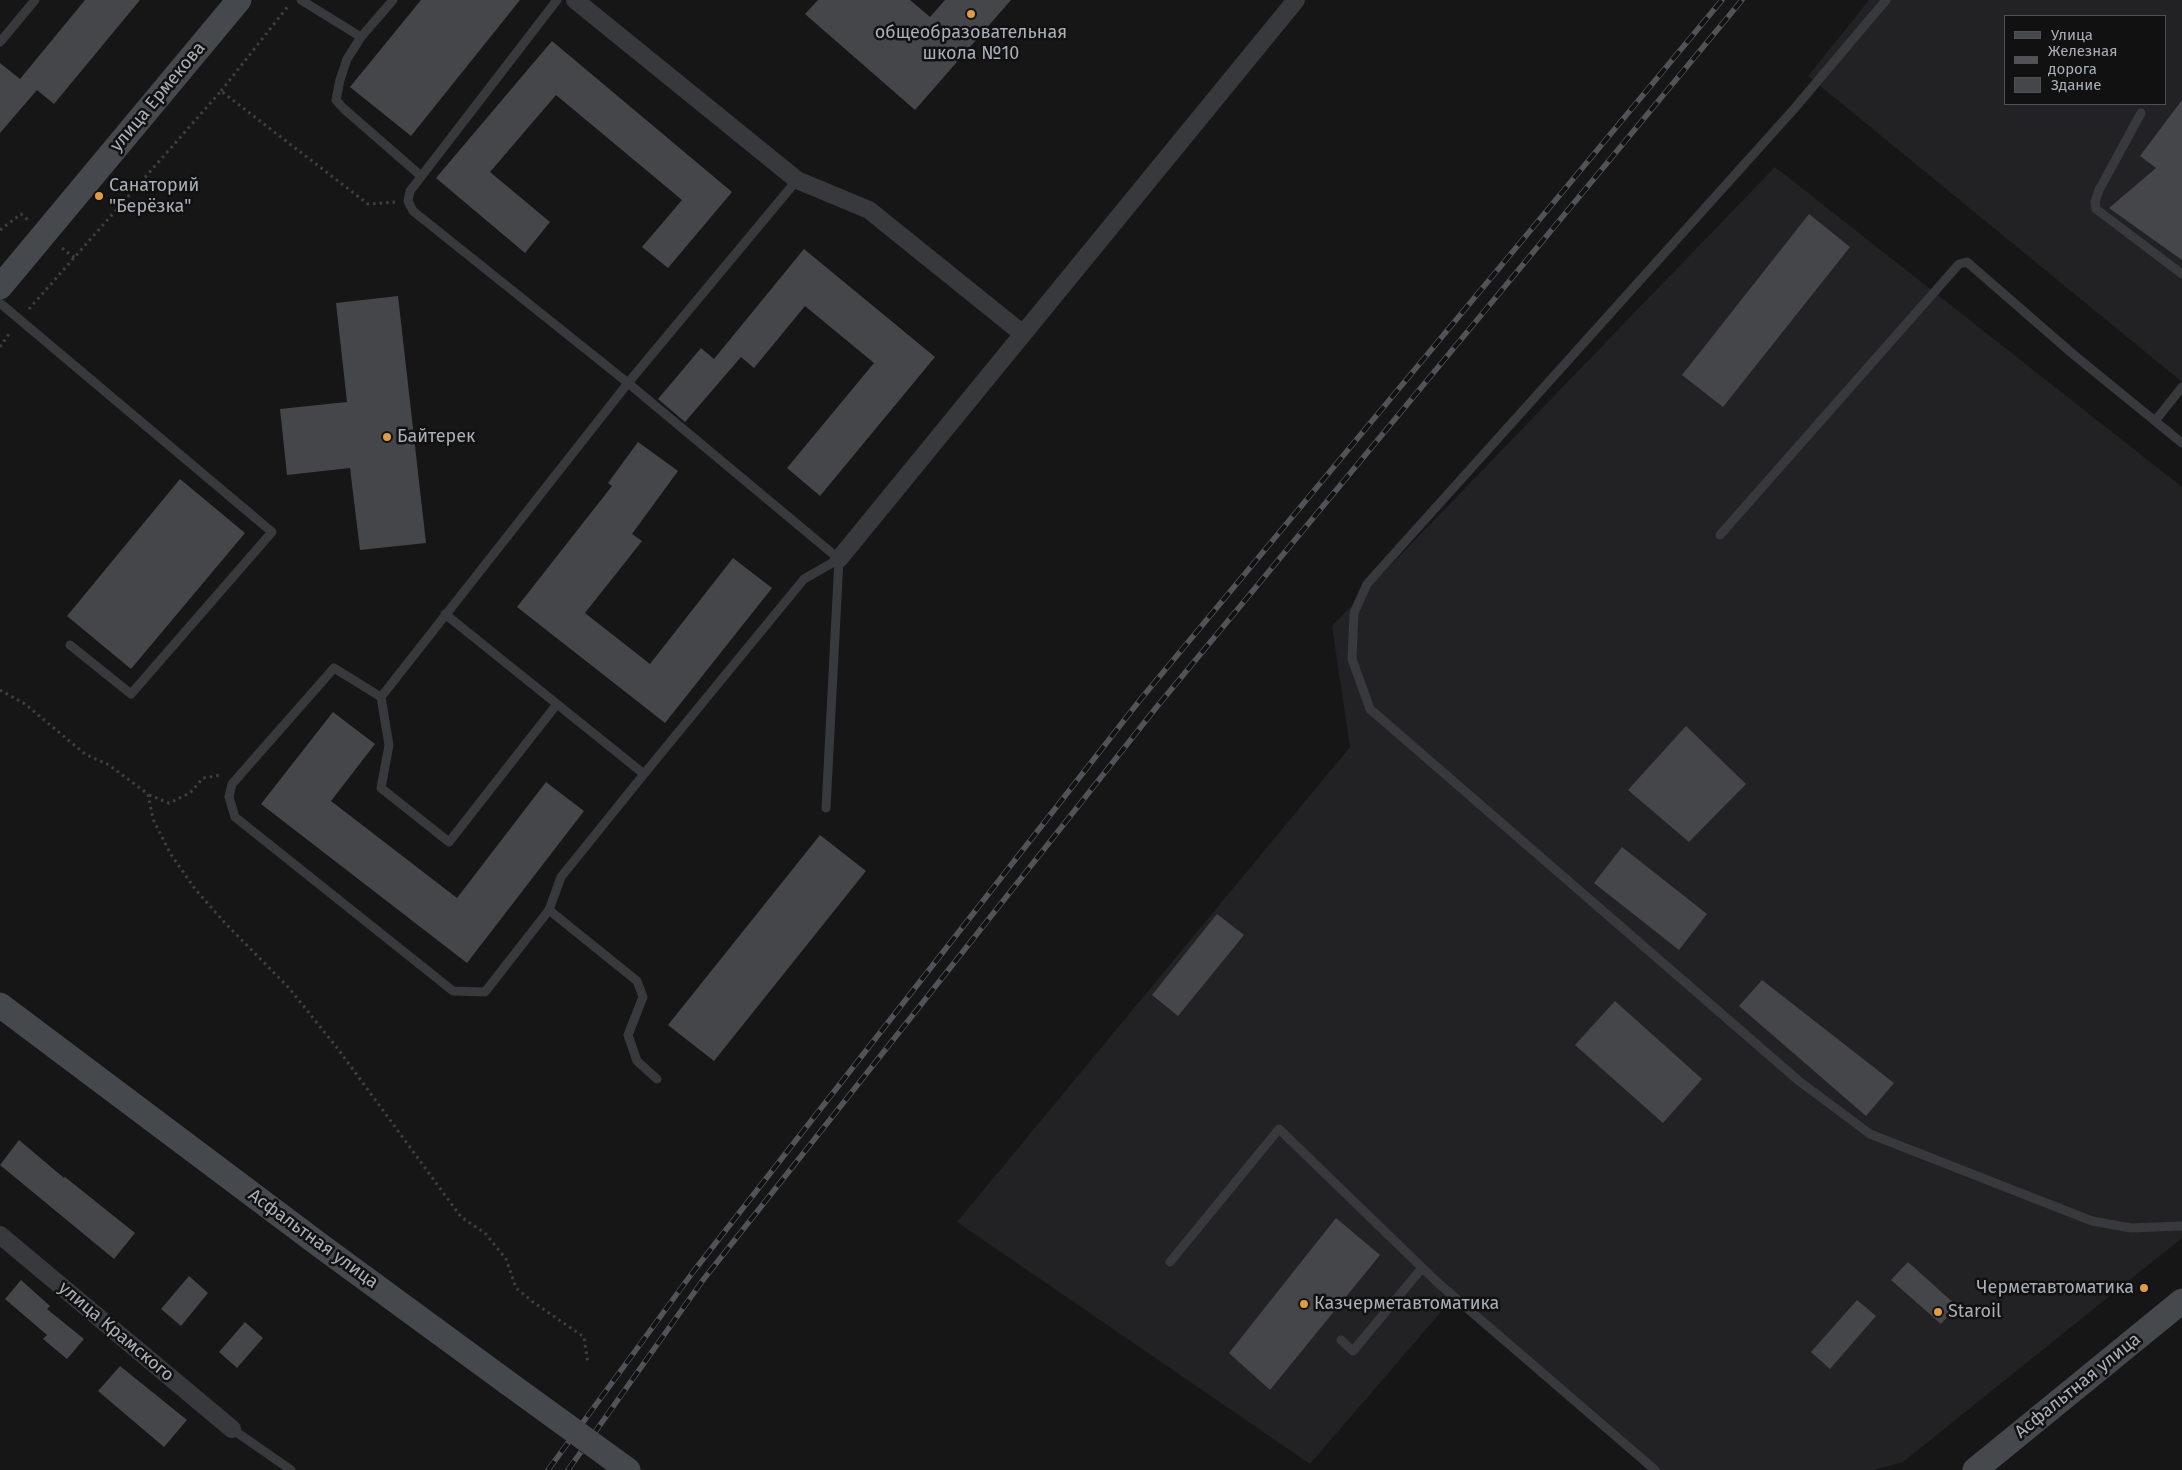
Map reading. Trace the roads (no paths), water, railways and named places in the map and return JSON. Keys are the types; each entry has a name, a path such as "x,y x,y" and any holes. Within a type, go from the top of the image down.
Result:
{"main road":[{"name":"улица Ермекова","path":"0,287 239,0"},
{"name":"Асфальтная улица","path":"0,1006 321,1246 628,1470"},
{"name":"Асфальтная улица","path":"1975,1470 2182,1301"}],"street":[{"path":"575,0 797,180 869,210 1023,334"},
{"path":"839,559 1296,0"},
{"name":"улица Крамского","path":"0,1235 232,1429"}],"lane":[{"path":"0,42 35,0"},
{"path":"301,0 361,37"},
{"path":"393,0 361,37 347,59 336,100 421,176"},
{"path":"1886,0 1794,109 1367,584 1354,613 1352,659 1370,709 1798,1082 1870,1134 2092,1220 2131,1228 2182,1226"},
{"path":"554,1 410,191 408,201 413,211 628,384 839,559"},
{"path":"2141,113 2099,190 2095,202 2096,209 2182,274"},
{"path":"557,704 449,842 381,788 389,745 381,697 628,384 797,180"},
{"path":"1720,535 1959,264 1967,262 2074,355 2182,443"},
{"path":"0,303 272,532 131,694 70,645"},
{"path":"2155,421 2182,387"},
{"path":"381,697 334,668 232,784 230,797 235,817 453,991 485,992 549,910 561,877 644,774 804,579 839,559"},
{"path":"826,808 839,559"},
{"path":"446,614 644,774"},
{"path":"549,910 637,981 643,997 628,1035 637,1061 657,1079"},
{"path":"1170,1262 1280,1129 1422,1268 1655,1470"},
{"path":"1341,1340 1353,1351 1422,1268"},
{"path":"232,1429 291,1470"}],"railway":[{"path":"548,1470 693,1272 1140,700 1722,0"},
{"path":"568,1470 703,1280 1155,709 1742,0"}],"place":[{"name":"общеобразовательная школа №10","path":"971,14"},
{"name":"Санаторий \"Берёзка\"","path":"99,196"},
{"name":"Байтерек","path":"387,437"},
{"name":"Черметавтоматика","path":"2144,1288"},
{"name":"Казчерметавтоматика","path":"1304,1304"},
{"name":"Staroil","path":"1938,1312"}]}
